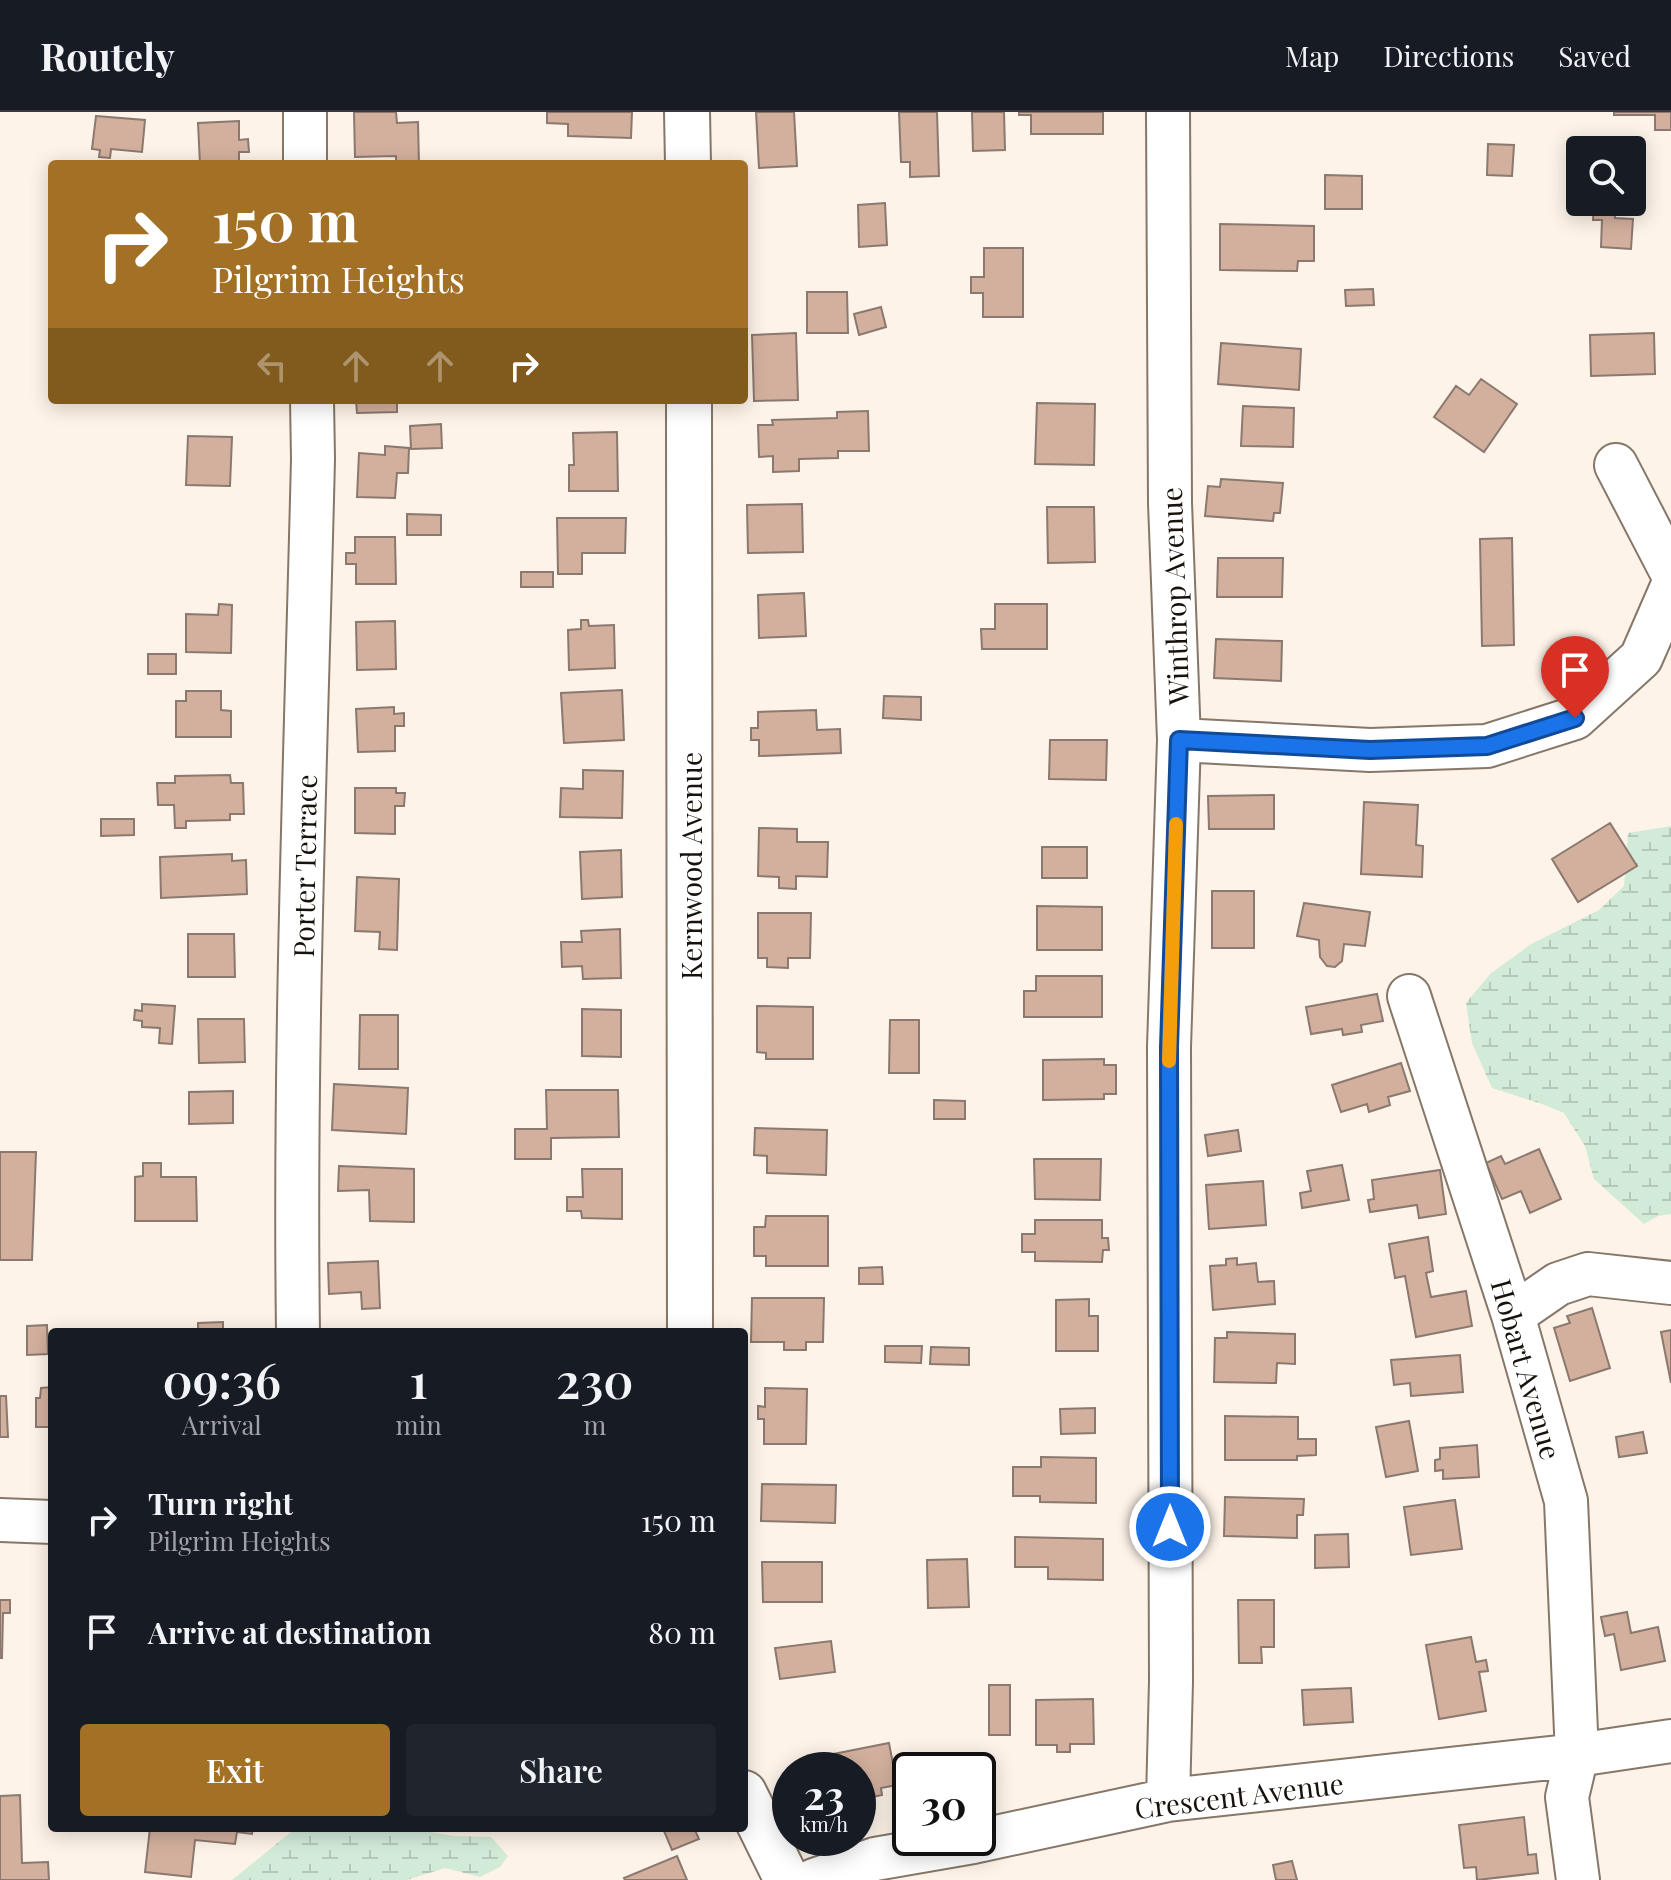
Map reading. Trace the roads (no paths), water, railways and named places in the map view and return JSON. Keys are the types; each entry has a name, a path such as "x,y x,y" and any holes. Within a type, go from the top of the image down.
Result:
{"main road":[{"path":"687,112 688,160"},
{"name":"Kernwood Avenue","path":"689,404 690,1328"},
{"path":"748,1801 787,1880"}],"street":[{"path":"305,112 305,160"},
{"name":"Winthrop Avenue","path":"1168,112 1170,503 1179,740 1169,1047 1171,1681 1168,1800"},
{"name":"Porter Terrace","path":"298,1328 312,404"},
{"path":"1616,465 1671,571"},
{"path":"1179,740 1370,750 1487,746 1575,718 1641,658 1671,589"},
{"name":"Hobart Avenue","path":"1409,996 1513,1315 1566,1501 1577,1755 1567,1797 1578,1880"},
{"path":"1513,1315 1558,1284 1588,1274 1671,1283"},
{"path":"0,1520 48,1522"},
{"name":"Crescent Avenue","path":"814,1880 875,1859 973,1842 1168,1800 1577,1755 1671,1741"}]}
